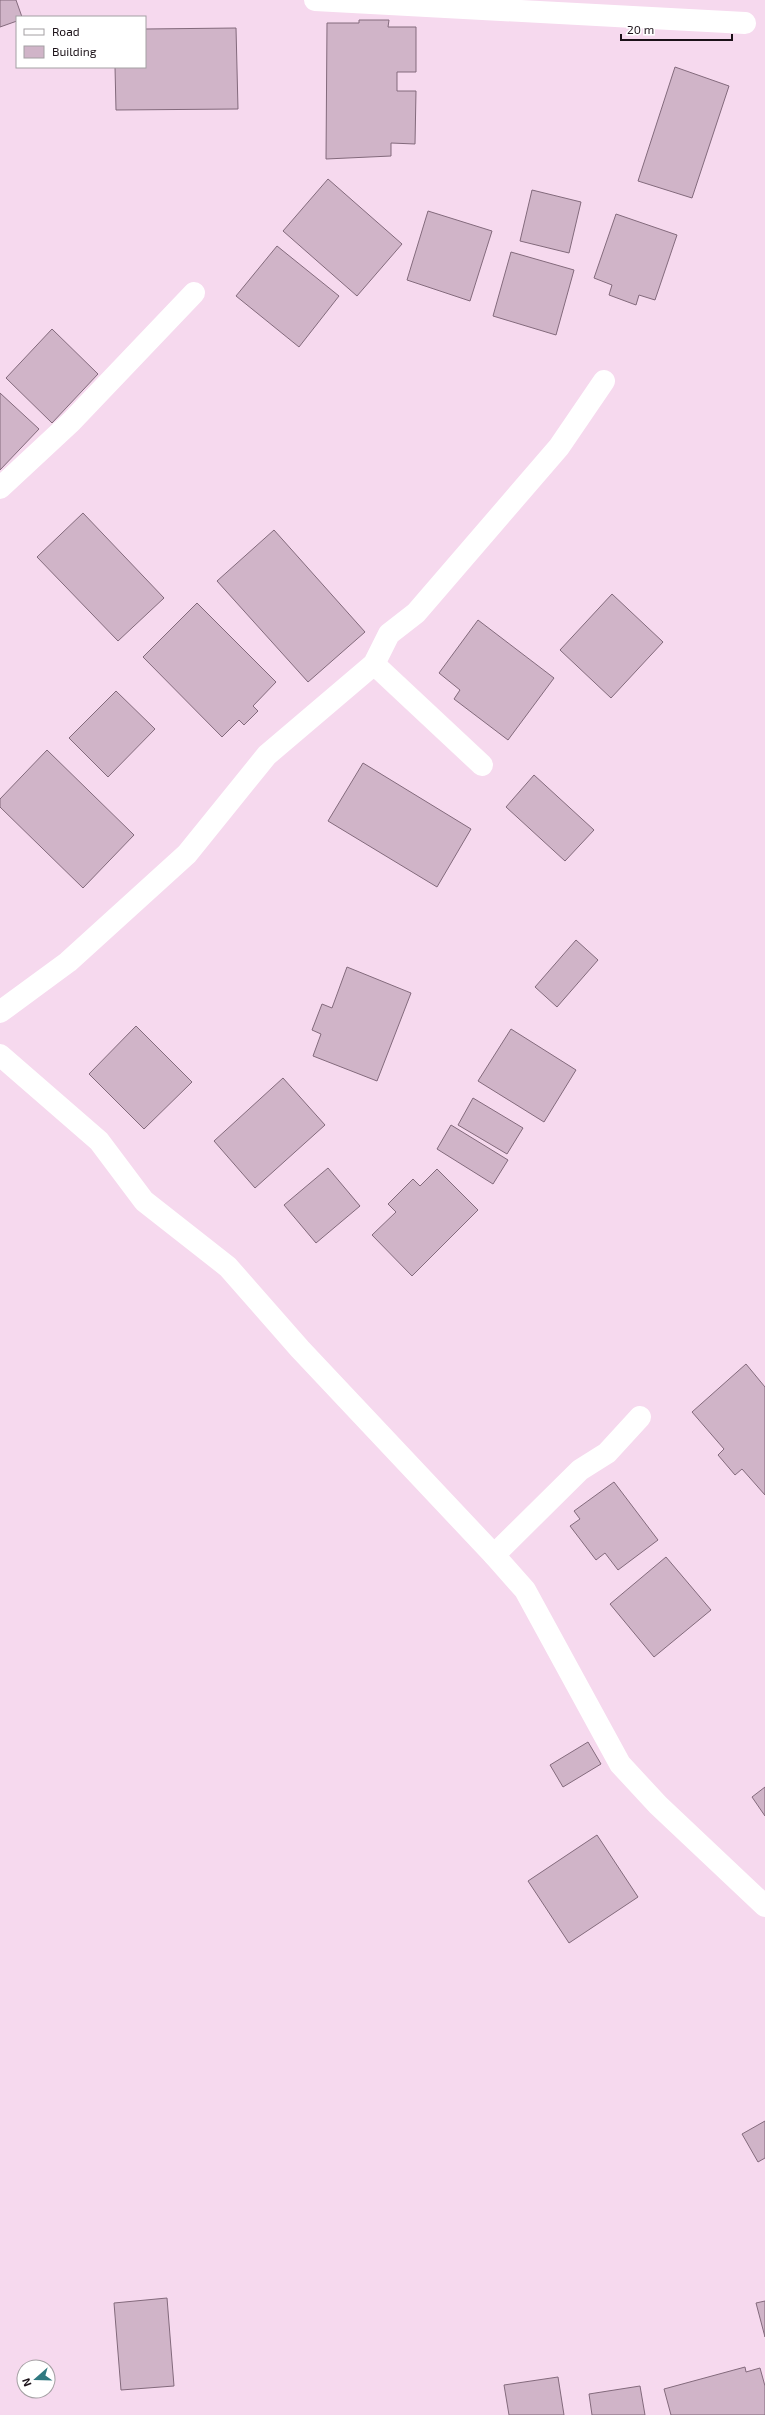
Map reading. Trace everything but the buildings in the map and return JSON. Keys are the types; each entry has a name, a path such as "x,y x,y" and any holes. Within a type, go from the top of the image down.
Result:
{"street":[{"path":"315,0 745,24"},
{"path":"0,488 71,422 194,293"},
{"path":"0,1012 68,962 187,854 267,755 374,664 389,634 416,613 559,447 604,381"},
{"path":"374,664 482,765"},
{"path":"0,1055 99,1141 144,1201 228,1267 300,1349 494,1555 525,1590 620,1764 658,1805 765,1906"},
{"path":"494,1555 580,1470 607,1453 640,1417"}]}
